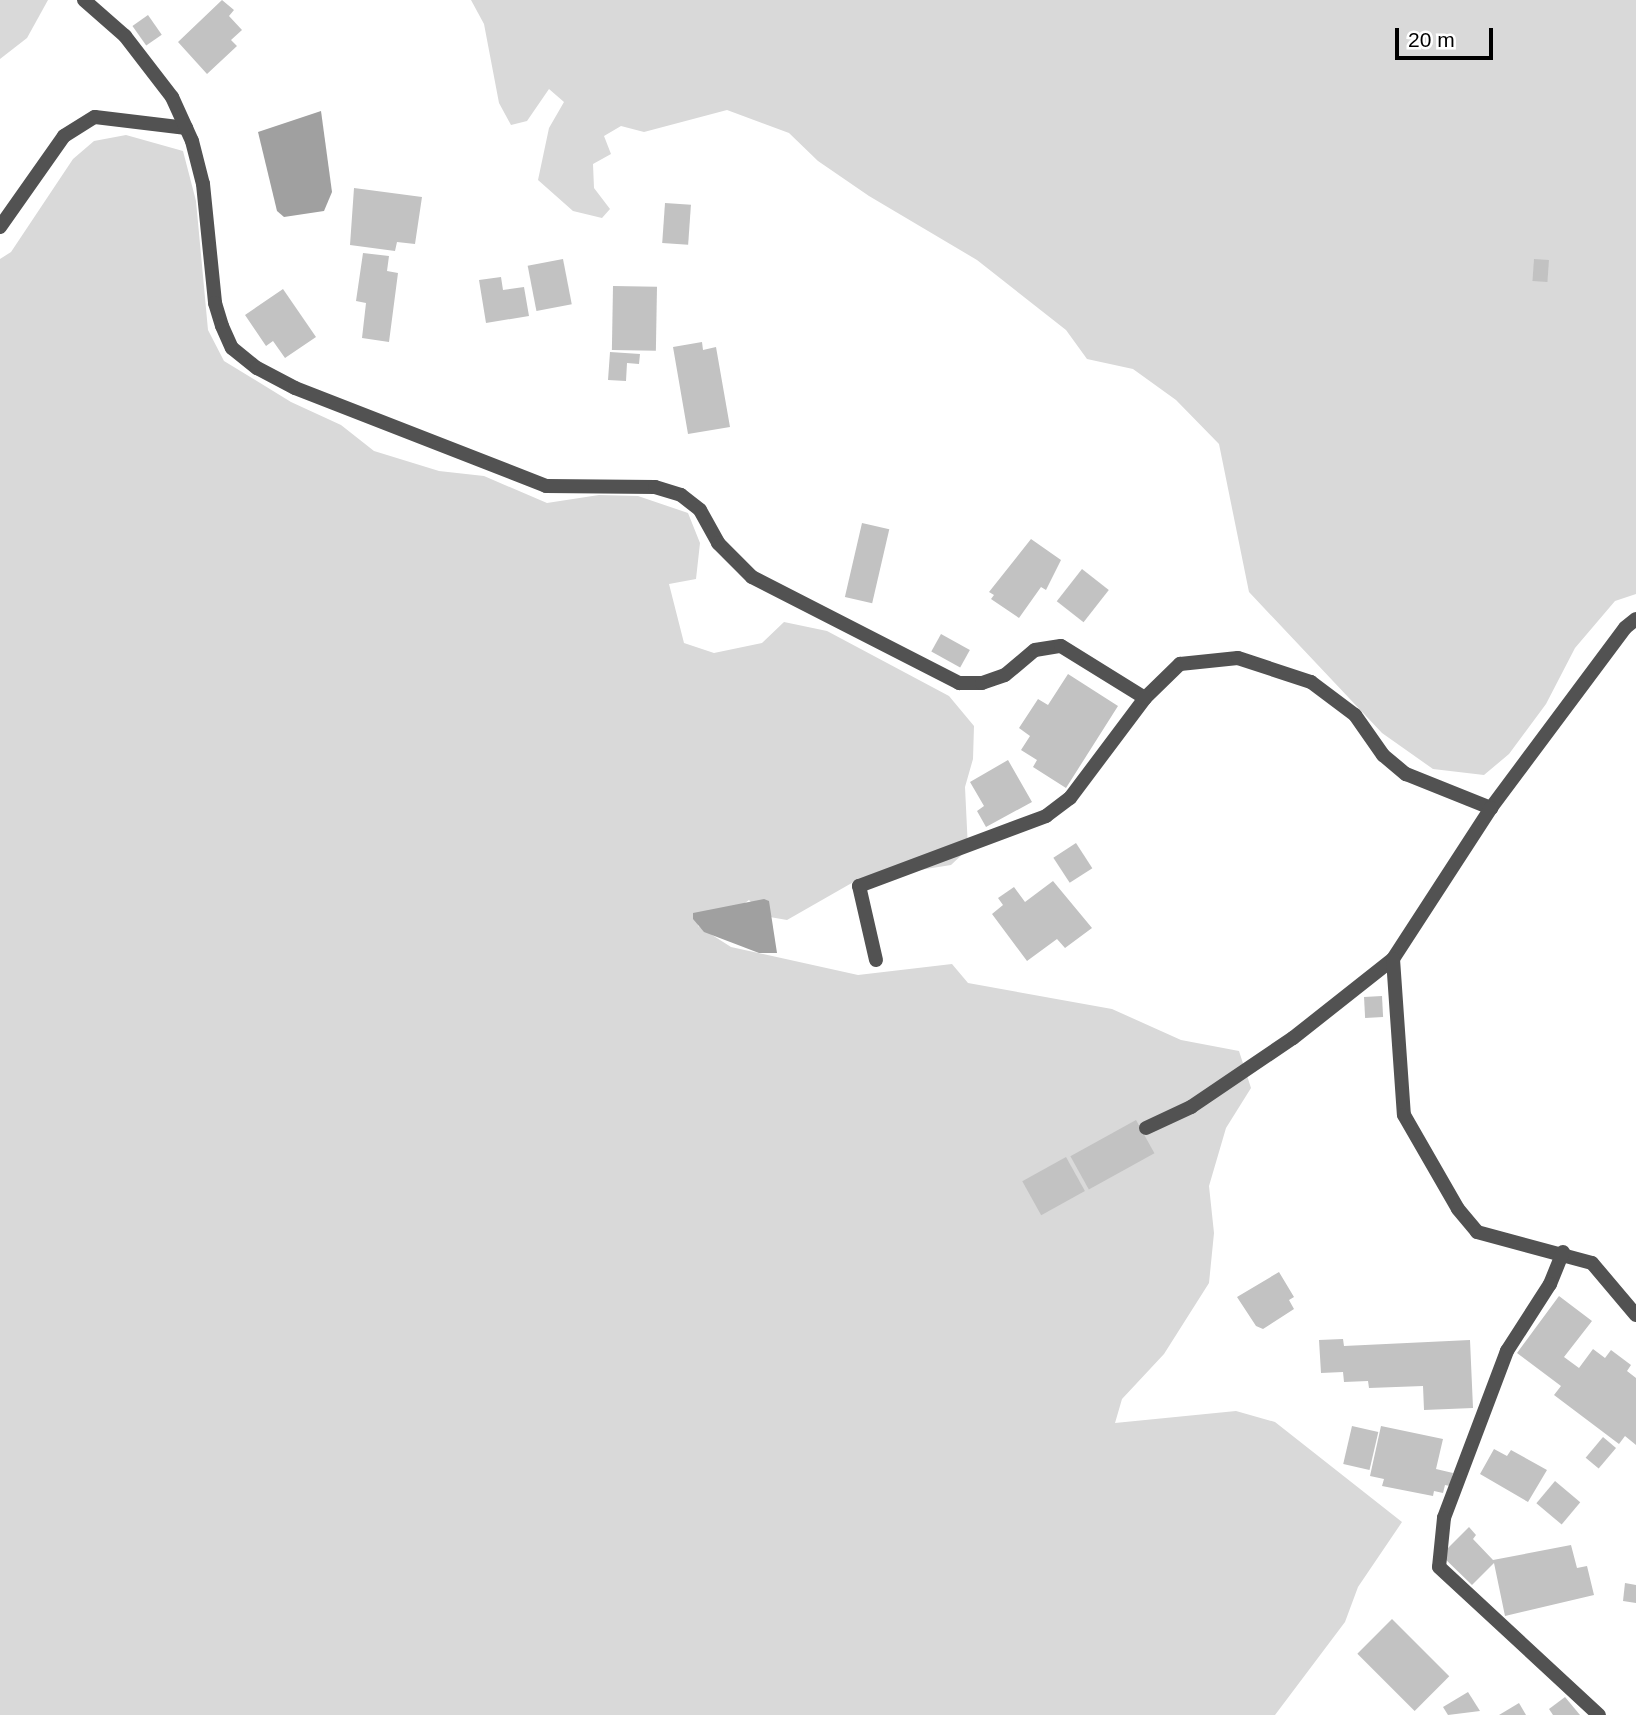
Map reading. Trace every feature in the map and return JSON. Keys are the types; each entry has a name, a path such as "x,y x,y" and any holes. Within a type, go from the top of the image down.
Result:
{"street":[{"path":"84,0 101,12 151,66 186,128 203,184 215,303 232,348 257,368 295,388 545,486 655,487 681,495 700,510 718,544 752,577 959,683 982,683 1005,675 1035,650 1062,646 1145,698"},
{"path":"0,227 65,136 94,117 186,128"},
{"path":"1146,1128 1191,1107 1293,1038 1393,959 1491,808 1625,628 1636,620"},
{"path":"876,960 859,886 1045,816 1070,798 1145,698 1180,663 1238,658 1311,682 1354,715 1383,755 1406,774 1491,808"},
{"path":"1393,959 1399,1086 1404,1115 1422,1152 1477,1231 1563,1252 1592,1264 1636,1315"},
{"path":"1563,1252 1550,1284 1507,1351 1444,1518 1439,1566 1599,1715"}],"shaded area":[{"path":"0,0 48,0 27,38 0,59"},
{"path":"471,0 1636,0 1636,594 1615,601 1575,648 1546,704 1509,754 1484,775 1433,769 1382,733 1249,592 1219,444 1176,400 1133,369 1087,359 1066,330 977,260 869,196 818,161 789,133 727,110 644,132 621,126 604,136 611,154 593,164 594,188 610,209 602,218 573,211 538,180 549,128 564,102 549,89 527,121 511,125 499,103 484,24"},
{"path":"321,111 332,192 324,211 284,217 277,211 258,132"},
{"path":"126,135 183,151 196,201 208,330 224,361 291,402 341,425 374,451 439,471 484,476 547,503 599,495 638,496 688,513 700,543 696,579 669,584 684,643 714,653 762,643 784,622 827,631 949,696 974,726 973,759 965,787 968,849 951,865 857,880 787,920 764,916 749,900 734,911 697,913 698,926 731,947 858,975 952,964 968,983 1112,1009 1181,1040 1239,1051 1251,1088 1226,1128 1209,1186 1214,1233 1209,1283 1164,1354 1122,1399 1115,1423 1236,1411 1275,1422 1402,1522 1358,1587 1345,1622 1275,1715 0,1715 0,259 11,252 73,159 94,141"},
{"path":"764,899 769,901 777,953 759,953 704,932 693,919 693,913"}],"building":[{"path":"222,0 234,10 229,16 242,30 231,40 237,46 207,74 178,42"},
{"path":"148,15 162,35 146,46 132,26"},
{"path":"354,188 422,197 415,244 397,242 395,251 350,245"},
{"path":"665,203 691,205 688,245 662,243"},
{"path":"363,253 389,256 387,271 398,273 389,342 362,338 366,303 356,301"},
{"path":"563,259 572,304 536,311 528,266"},
{"path":"1534,259 1549,260 1547,282 1532,281"},
{"path":"501,277 503,290 524,287 529,316 486,323 479,280"},
{"path":"613,286 657,287 656,351 612,350"},
{"path":"283,289 316,337 285,358 273,341 266,346 245,315"},
{"path":"702,342 703,350 716,347 730,427 688,434 673,347"},
{"path":"610,352 640,354 639,364 627,363 626,381 608,380"},
{"path":"862,523 889,529 872,603 845,597"},
{"path":"1031,539 1061,560 1046,590 1041,587 1019,618 991,599 994,595 989,592"},
{"path":"1082,569 1109,590 1084,622 1057,601"},
{"path":"941,634 970,650 960,667 931,651"},
{"path":"1068,674 1118,706 1066,788 1033,767 1037,760 1021,750 1030,736 1019,728 1038,699 1048,705"},
{"path":"1008,760 1032,802 986,827 977,811 984,806 970,782"},
{"path":"1076,843 1092,868 1070,883 1053,858"},
{"path":"1053,881 1092,928 1065,948 1057,939 1027,961 992,914 1003,905 998,898 1014,887 1025,902"},
{"path":"1382,996 1383,1017 1365,1018 1364,997"},
{"path":"1136,1120 1154,1153 1089,1190 1070,1156"},
{"path":"1066,1157 1085,1191 1041,1215 1022,1181"},
{"path":"1279,1272 1294,1297 1289,1300 1294,1309 1263,1329 1256,1326 1237,1297"},
{"path":"1559,1296 1592,1321 1564,1357 1579,1368 1593,1349 1605,1358 1611,1350 1631,1365 1627,1371 1636,1378 1636,1445 1625,1436 1619,1444 1554,1395 1561,1386 1517,1353"},
{"path":"1343,1339 1344,1346 1470,1340 1473,1408 1424,1410 1423,1386 1369,1388 1368,1381 1344,1382 1343,1372 1321,1373 1319,1340"},
{"path":"1352,1426 1378,1432 1370,1470 1343,1464"},
{"path":"1381,1426 1443,1439 1436,1469 1453,1473 1450,1486 1445,1485 1443,1493 1434,1491 1433,1496 1382,1486 1384,1479 1370,1476"},
{"path":"1603,1437 1616,1448 1599,1469 1586,1458"},
{"path":"1494,1449 1507,1456 1511,1450 1547,1470 1528,1502 1480,1474"},
{"path":"1555,1481 1580,1502 1562,1524 1536,1503"},
{"path":"1469,1527 1476,1535 1473,1539 1493,1560 1571,1545 1577,1568 1587,1566 1594,1595 1505,1616 1494,1563 1472,1585 1441,1555"},
{"path":"1625,1583 1636,1585 1636,1603 1623,1601"},
{"path":"1392,1619 1449,1676 1415,1711 1357,1654"},
{"path":"1468,1692 1480,1711 1448,1715 1443,1707"},
{"path":"1565,1697 1580,1715 1553,1715 1549,1709"},
{"path":"1519,1703 1526,1715 1499,1715"}]}
